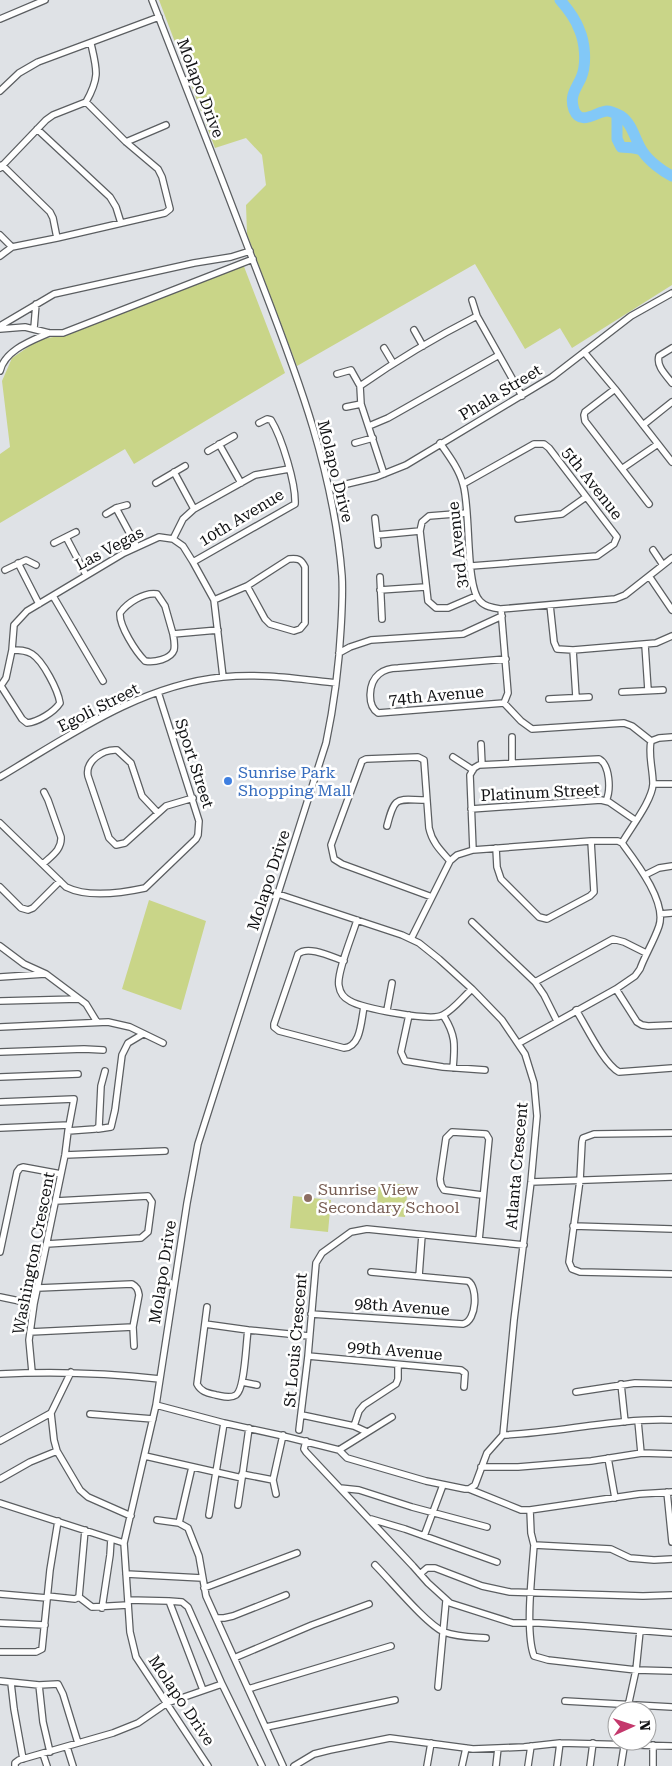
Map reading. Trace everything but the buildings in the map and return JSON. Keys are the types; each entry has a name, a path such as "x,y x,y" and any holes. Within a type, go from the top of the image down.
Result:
{"street":[{"path":"0,19 34,2 45,0"},
{"name":"Molapo Drive","path":"152,0 250,251 320,448 330,488 342,579 336,684 326,743 198,1144 156,1404 124,1543 130,1632 136,1657 208,1766"},
{"path":"0,91 19,73 38,62 91,44 159,17"},
{"path":"57,238 54,218 50,212 1,167 53,115 86,102 96,83 97,71 91,44"},
{"path":"0,256 12,247 165,213 169,210 170,207 158,169 126,142 86,102"},
{"path":"126,142 166,124"},
{"path":"37,129 110,197 116,207 121,223"},
{"path":"0,235 12,247"},
{"path":"0,327 36,304 60,292 194,263 231,257 250,251"},
{"path":"0,327 34,328 50,333 63,333 253,259"},
{"name":"Phala Street","path":"330,488 384,474 406,465 552,377 631,316 672,293"},
{"path":"472,300 477,316 522,396"},
{"path":"34,328 36,304"},
{"path":"360,386 393,363 477,316"},
{"path":"414,330 423,346"},
{"path":"0,371 5,360 12,353 27,343 50,333"},
{"path":"384,348 393,363"},
{"path":"672,348 659,356 658,360 672,383"},
{"path":"584,352 671,460"},
{"path":"369,426 388,418 499,355"},
{"path":"337,374 351,370 360,386 361,404 384,474"},
{"path":"615,389 586,412 584,421 623,468 649,504"},
{"path":"643,424 672,402"},
{"path":"346,407 361,404"},
{"name":"10th Avenue","path":"193,562 295,504 295,495 282,442 271,420 267,419 259,423"},
{"path":"208,451 234,436"},
{"path":"355,443 373,438"},
{"name":"5th Avenue","path":"463,484 538,442 544,444 617,537 614,544 602,554 588,557 471,566"},
{"name":"3rd Avenue","path":"425,588 428,600 436,608 448,608 476,596 472,582 463,484 459,472 440,443"},
{"path":"220,444 241,483"},
{"path":"623,468 658,444"},
{"path":"156,483 185,466"},
{"path":"223,677 214,600 183,546 173,539 183,519 194,509 263,473 289,468"},
{"path":"174,472 194,509"},
{"path":"518,519 556,516 568,511 586,497"},
{"path":"106,514 116,508 127,505"},
{"path":"116,508 137,547"},
{"path":"380,590 425,588 420,531 422,522 428,516 467,513"},
{"path":"375,518 378,545"},
{"path":"377,535 420,531"},
{"path":"54,543 76,532"},
{"path":"66,537 86,575"},
{"name":"Las Vegas","path":"1,687 6,678 12,650 14,626 27,612 86,575 137,547 159,537 173,539"},
{"path":"652,550 663,565"},
{"path":"214,600 247,586 289,559 297,558 301,560 305,567 305,620 303,626 294,631 270,624 265,619 247,586"},
{"path":"476,596 483,604 501,609 615,600 625,595 672,558"},
{"path":"5,570 20,562 30,560 36,565"},
{"path":"20,562 39,604"},
{"path":"649,576 672,610"},
{"path":"380,577 382,618"},
{"path":"156,594 165,606 174,634 174,651 170,656 157,661 145,661 139,655 122,625 120,613 123,608 144,595 156,594"},
{"path":"53,596 103,681"},
{"path":"550,605 555,646 557,649 573,650 645,644 660,642 672,636"},
{"name":"74th Avenue","path":"501,609 506,659 508,693 504,703 378,713 373,710 370,701 373,683 379,674 387,670 506,659"},
{"path":"339,653 350,646 371,640 463,634 502,616"},
{"path":"174,634 218,630"},
{"path":"645,644 648,690"},
{"path":"1,687 22,719 28,723 33,722 57,707 60,703 59,696 41,662 33,654 26,651 12,650"},
{"path":"573,650 576,698"},
{"name":"Egoli Street","path":"0,777 116,709 158,692 182,685 223,677 261,676 336,684"},
{"path":"622,692 663,690"},
{"name":"Sport Street","path":"0,823 66,887 79,892 117,892 145,888 196,840 199,822 158,692"},
{"path":"549,699 589,697"},
{"path":"504,703 521,721 532,729 624,723 632,726 651,741"},
{"path":"512,737 512,763"},
{"path":"651,741 672,737"},
{"path":"622,843 647,802 653,784 650,759 651,741"},
{"path":"481,744 482,765"},
{"path":"158,813 142,796 131,763 117,750 107,751 90,762 87,769 88,776 109,838 116,845 126,843 166,806 193,798"},
{"path":"453,757 473,770"},
{"path":"432,897 342,864 334,859 330,845 362,761 366,759 420,758 424,760 431,838 450,861"},
{"path":"473,850 470,775 473,770 482,765 599,759 606,766 608,790 606,801"},
{"path":"653,784 672,784"},
{"path":"43,864 62,843 44,792"},
{"path":"387,826 392,808 397,802 402,800 427,800"},
{"name":"Platinum Street","path":"471,809 590,800 606,801 635,820"},
{"path":"0,834 6,829"},
{"path":"411,939 450,861 457,855 473,850 590,841 618,841 622,843 645,875 660,914 659,926 640,969 635,976 616,989 519,1043"},
{"path":"496,848 497,867 501,879 539,917 548,920 594,892 590,841"},
{"path":"645,875 659,868 672,866"},
{"path":"0,887 21,908 28,910 33,908 60,880"},
{"name":"Atlanta Crescent","path":"278,894 419,943 472,989 502,1020 519,1043 529,1064 536,1098 537,1116 503,1435"},
{"path":"660,914 672,913"},
{"path":"357,920 338,981 342,995 349,1001 364,1007 428,1018 443,1015 472,989"},
{"path":"472,922 535,982 544,994 557,1021"},
{"path":"535,982 613,939 624,942 646,953"},
{"path":"0,946 24,964 46,974 88,1006 97,1022"},
{"path":"344,961 310,950 302,950 298,954 274,1027 279,1031 350,1048 354,1046 364,1007"},
{"path":"0,953 8,952"},
{"path":"0,977 46,974"},
{"path":"388,1010 392,983"},
{"path":"616,989 637,1022 648,1026 672,1025"},
{"path":"0,1001 79,999"},
{"path":"576,1010 613,1069 619,1072 672,1068"},
{"path":"443,1015 451,1027 454,1038 453,1068"},
{"path":"409,1016 401,1052 405,1061 453,1068 484,1070"},
{"path":"0,1027 97,1022 118,1024 130,1027 163,1043"},
{"path":"0,1128 98,1129 111,1127 124,1049 132,1039 143,1034"},
{"path":"0,1052 103,1050"},
{"path":"98,1129 100,1125 104,1070"},
{"path":"0,1077 78,1074"},
{"name":"Washington Crescent","path":"0,1102 74,1099 68,1128 66,1155 34,1304 30,1332 32,1372"},
{"path":"479,1240 489,1139 486,1134 452,1132 446,1138 440,1179 441,1186 444,1190 450,1192 482,1195"},
{"path":"672,1133 594,1134 585,1136 582,1142 580,1180 569,1262 576,1272 672,1274"},
{"path":"66,1155 164,1151"},
{"path":"0,1252 16,1172 23,1167 61,1174"},
{"path":"531,1182 672,1177"},
{"path":"47,1244 141,1238 148,1232 152,1202 148,1196 56,1201"},
{"path":"573,1226 672,1229"},
{"name":"St Louis Crescent","path":"299,1430 316,1263 319,1257 351,1232 367,1229 524,1246"},
{"path":"419,1276 422,1235"},
{"name":"98th Avenue","path":"311,1314 463,1324 468,1323 472,1319 474,1288 472,1284 463,1280 371,1272"},
{"path":"38,1288 132,1284 137,1288 139,1295 134,1327 134,1346"},
{"path":"0,1297 34,1304"},
{"path":"207,1307 197,1374 199,1389 206,1393 234,1396 238,1393 242,1382 248,1330"},
{"path":"205,1324 309,1336"},
{"path":"30,1332 134,1327"},
{"name":"99th Avenue","path":"308,1356 461,1370 464,1373 464,1387"},
{"path":"354,1426 359,1411 364,1405 396,1384 398,1365"},
{"path":"71,1372 51,1413 57,1451 74,1482 88,1497 131,1516"},
{"path":"0,1374 71,1372 160,1379"},
{"path":"242,1382 257,1385"},
{"path":"621,1384 625,1422"},
{"path":"576,1392 621,1384 672,1384"},
{"path":"156,1404 224,1423 340,1450 348,1458 443,1485 469,1488 521,1510 670,1492 672,1542"},
{"path":"0,1440 51,1413"},
{"path":"90,1414 153,1418"},
{"path":"302,1415 354,1426 367,1432"},
{"path":"340,1450 392,1417"},
{"path":"469,1488 475,1485 487,1452 503,1435 533,1434 625,1422 672,1420"},
{"path":"638,1421 641,1453"},
{"path":"209,1515 224,1423"},
{"path":"238,1505 249,1428"},
{"path":"276,1494 273,1480 283,1436"},
{"path":"306,1441 304,1449 306,1452 446,1601 513,1623 586,1626 672,1633"},
{"path":"0,1479 30,1462 57,1451"},
{"path":"481,1467 527,1466 641,1453 672,1454"},
{"path":"145,1456 216,1472 273,1480"},
{"path":"608,1458 616,1498"},
{"path":"179,1523 192,1466"},
{"path":"424,1536 443,1485"},
{"path":"340,1488 359,1490 432,1513 487,1527"},
{"path":"0,1503 124,1543"},
{"path":"530,1510 531,1533 534,1546 530,1623 531,1649 534,1656 636,1670 672,1671"},
{"path":"370,1519 497,1562"},
{"path":"158,1520 179,1523 188,1528 199,1556 204,1588 216,1618 284,1766"},
{"path":"0,1652 40,1651 43,1646 47,1597 58,1522"},
{"path":"79,1597 85,1530"},
{"path":"102,1608 111,1539"},
{"path":"534,1546 611,1549 630,1558 672,1559"},
{"path":"204,1588 297,1553"},
{"path":"375,1565 425,1616 443,1631 456,1636 486,1638"},
{"path":"420,1574 429,1567 435,1568 482,1586 510,1592 643,1596 672,1595"},
{"path":"126,1574 202,1578"},
{"path":"0,1594 75,1599 79,1597"},
{"path":"216,1618 232,1616 286,1595"},
{"path":"79,1597 92,1607 102,1608 128,1602 169,1601 182,1602 188,1607 222,1684 262,1766"},
{"path":"169,1601 203,1690"},
{"path":"438,1686 446,1601"},
{"path":"234,1658 312,1625 369,1604"},
{"path":"0,1623 45,1625"},
{"path":"630,1701 636,1670 640,1630"},
{"path":"248,1689 391,1646"},
{"path":"0,1681 60,1686 78,1743"},
{"path":"11,1682 23,1759"},
{"path":"15,1766 16,1762 23,1759 138,1723 167,1703 222,1684"},
{"path":"39,1685 43,1722 50,1752"},
{"path":"266,1727 395,1700"},
{"path":"565,1701 607,1703"},
{"path":"657,1706 672,1707"},
{"path":"294,1766 314,1754 390,1738 466,1748 531,1746 560,1742 607,1743"},
{"path":"557,1766 560,1742"},
{"path":"427,1766 431,1743"},
{"path":"590,1766 593,1743"},
{"path":"657,1745 672,1746"},
{"path":"528,1766 531,1746"},
{"path":"66,1747 73,1766"},
{"path":"462,1766 466,1748"},
{"path":"496,1766 498,1748"},
{"path":"621,1766 623,1751"},
{"path":"653,1751 653,1766"},
{"path":"43,1754 46,1766"}],"green space":[{"path":"159,0 672,0 672,285 572,348 560,328 525,349 475,264 297,366 247,234 246,205 266,185 262,155 246,138 215,148"},
{"path":"243,264 285,373 134,464 125,449 0,523 0,454 10,447 2,381 12,358 40,339 68,335"},
{"path":"149,900 206,921 181,1010 122,989"},
{"path":"379,1182 408,1185 405,1217 376,1215"},
{"path":"293,1196 331,1200 328,1232 290,1228"}],"waterway":[{"path":"560,0 575,21 584,47 585,60 583,72 572,101 577,115 585,118 607,111 621,116 631,128 640,148 656,166 672,176"},
{"path":"617,114 617,139 621,147 641,150"}],"place":[{"name":"Sunrise Park Shopping Mall","path":"228,781"},
{"name":"Sunrise View Secondary School","path":"308,1198"}]}
